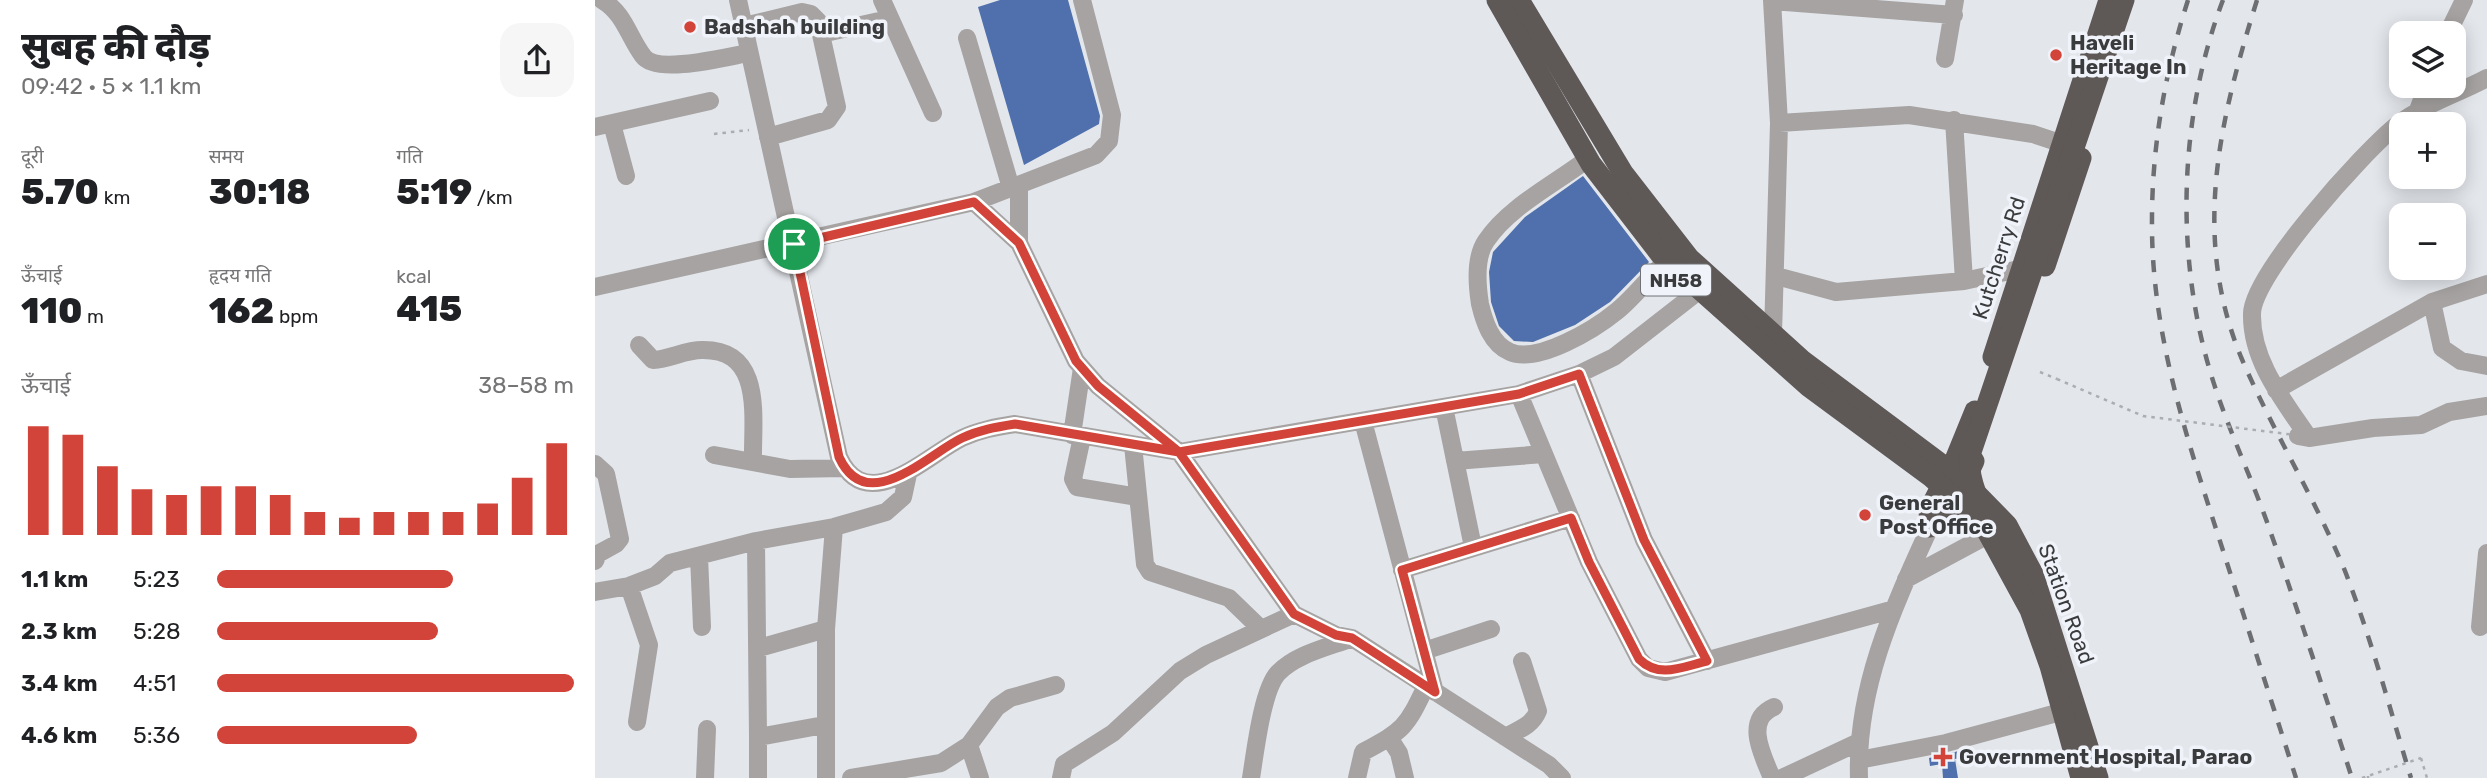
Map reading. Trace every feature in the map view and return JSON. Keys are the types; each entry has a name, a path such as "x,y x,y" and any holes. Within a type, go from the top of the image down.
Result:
{"highway":[{"name":"NH58","path":"1489,0 1582,163 1661,265 1798,387 1946,499"},
{"path":"1497,0 1591,164 1661,255 1808,386 1930,476 1982,522 2030,610 2050,666 2081,778"},
{"path":"1510,0 1587,133 1662,241 1754,330 1981,503"},
{"name":"NH58","path":"1519,0 1623,173 1689,258 1803,361 1958,476"},
{"name":"Kutcherry Rd","path":"1958,476 1969,426 2109,0"},
{"path":"2091,778 2035,601 1981,503 1968,468 2124,0"},
{"path":"1930,527 1947,519 1946,499 1958,476 1983,443 2133,0"},
{"name":"Station Road","path":"1958,476 2007,525 2037,585 2098,778"},
{"name":"Station Road","path":"1946,499 1982,538 2014,588 2035,641 2075,778"}],"street":[{"path":"602,0 623,19 643,57 651,63 667,66 748,53"},
{"path":"738,0 839,457 844,468 853,477 869,484 908,474 960,439 988,428 1015,424 1179,452 1519,394 1579,374 1614,357 1712,281"},
{"path":"882,0 888,19 933,113"},
{"path":"595,287 974,202 1096,155 1109,141 1112,115 1082,0"},
{"path":"2454,21 2464,0"},
{"path":"1773,334 1779,123 1772,1 1955,7 1945,59"},
{"path":"744,26 802,12 811,14 818,21 837,107 828,120 767,133"},
{"path":"821,34 888,19"},
{"path":"967,38 1015,187 1019,243"},
{"path":"2419,112 2487,78"},
{"path":"626,176 603,126 710,102"},
{"path":"1779,123 1909,115 2033,134 2063,144"},
{"path":"1954,120 1964,281"},
{"path":"2389,133 2349,171 2260,284 2251,311 2253,335 2276,390 2302,437 2421,425 2449,412 2487,405"},
{"path":"1582,163 1501,223 1485,243 1479,261 1478,292 1484,320 1493,340 1510,352 1527,354 1571,341 1617,312 1661,265"},
{"path":"974,202 1019,243 1082,368 1098,386 1179,452 1294,614 1336,635 1352,638 1549,765 1562,778"},
{"path":"1776,276 1836,292 1964,281 2019,270"},
{"path":"2276,390 2432,302 2487,284"},
{"path":"2432,302 2442,348 2461,361 2487,366"},
{"path":"639,345 653,360 703,349 736,359 745,368 751,386 753,462"},
{"path":"1082,368 1073,479 1077,487 1138,497"},
{"path":"1579,374 1644,540 1707,661"},
{"path":"1519,394 1589,562 1639,659 1648,668 1665,672 1891,610"},
{"path":"1444,407 1473,547"},
{"path":"1357,778 1363,752 1390,739 1409,722 1431,689 1424,651 1363,421"},
{"path":"1133,445 1145,564 1150,572 1229,598 1261,629"},
{"path":"1455,461 1544,454"},
{"path":"715,455 790,469 844,468"},
{"path":"595,464 606,474 614,500 620,539 598,554 595,561"},
{"path":"595,592 629,586 655,576 670,563 757,541 834,527 886,512 903,497 908,474"},
{"path":"1402,570 1571,518"},
{"path":"1906,579 2007,525"},
{"path":"826,778 826,629 834,527"},
{"path":"1859,778 1859,751 1870,676 1891,610 1930,527"},
{"path":"757,541 758,778"},
{"path":"2480,627 2487,553"},
{"path":"699,556 702,627"},
{"path":"629,586 649,645 637,722"},
{"path":"1061,778 1063,764 1113,733 1180,671 1294,614"},
{"path":"759,648 826,629"},
{"path":"1424,651 1491,629"},
{"path":"1251,778 1265,704 1277,674 1299,658 1352,638"},
{"path":"1505,737 1525,727 1535,719 1538,711 1522,661"},
{"path":"851,778 941,763 969,746 997,707 1010,698 1056,685"},
{"path":"1772,778 1756,730 1757,719 1774,706"},
{"path":"1782,778 1859,751 1946,743 2057,713"},
{"path":"758,737 824,725"},
{"path":"705,778 707,729"},
{"path":"1390,739 1405,767 1405,778"},
{"path":"969,746 979,778"}],"path":[{"path":"715,134 767,133"},
{"path":"2040,372 2143,416 2302,437"},
{"path":"2362,778 2421,758 2427,778"}],"building":[{"path":"1000,0 1068,0 1100,116 1099,124 1024,165 978,7"},
{"path":"1583,176 1649,262 1610,302 1575,325 1533,342 1514,341 1499,326 1491,302 1489,272 1493,252 1525,217"},
{"path":"1959,751 1960,758 1955,759 1958,778 1943,778 1942,764 1930,766 1929,758"}],"railway":[{"path":"2188,0 2166,85 2154,171 2152,230 2158,308 2183,423 2296,778"},
{"path":"2223,0 2198,88 2187,181 2190,274 2197,320 2214,384 2267,522 2352,778"},
{"path":"2257,0 2232,89 2216,177 2214,222 2217,266 2226,312 2253,384 2345,571 2372,648 2411,778"}],"place":[{"name":"Badshah building","path":"690,27"},
{"name":"Haveli Heritage In","path":"2056,55"},
{"name":"General Post Office","path":"1865,515"},
{"name":"Government Hospital, Parao","path":"1943,757"}],"route":[{"path":"794,244 839,457 844,468 853,477 869,484 908,474 960,439 988,428 1015,424 1179,452 1519,394 1579,374 1644,540 1707,661 1665,672 1648,668 1639,659 1589,562 1571,518 1402,570 1435,692 1352,638 1336,635 1294,614 1179,452 1098,386 1076,361 1019,243 974,202 794,244"}]}
